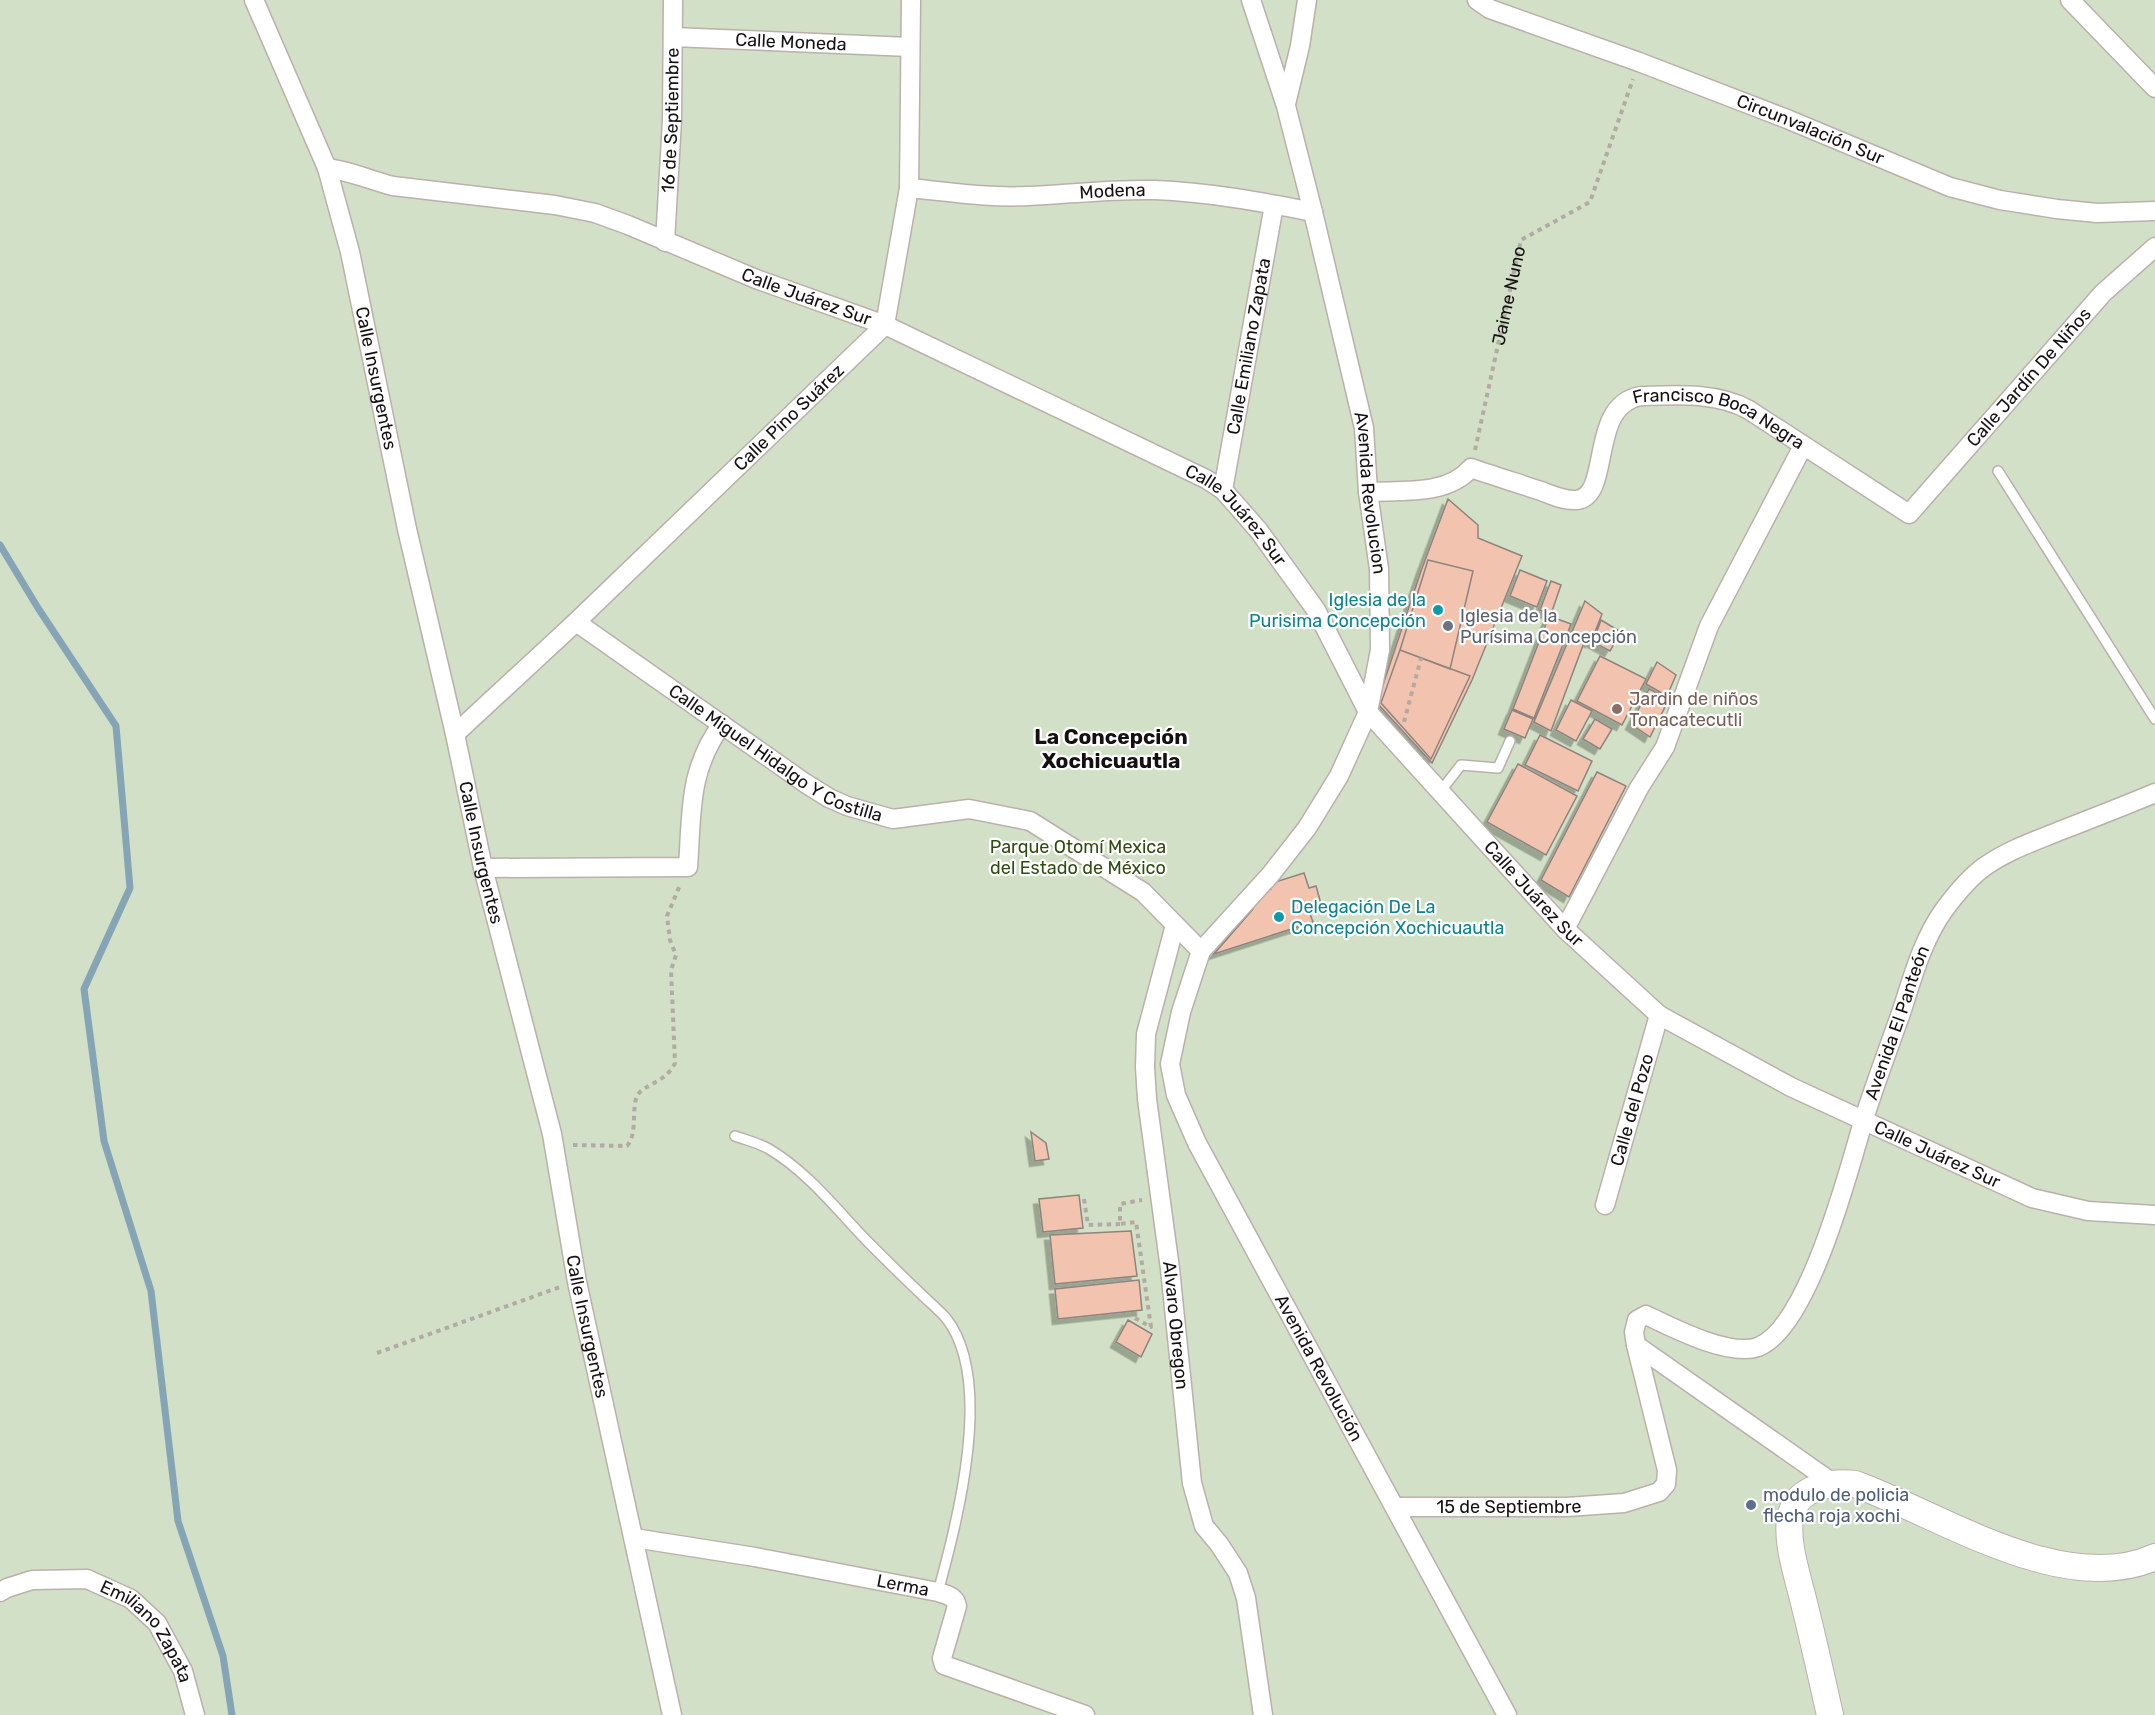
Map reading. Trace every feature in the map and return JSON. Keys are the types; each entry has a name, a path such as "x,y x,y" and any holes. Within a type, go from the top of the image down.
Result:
{"main road":[{"path":"1830,1715 1790,1539 1792,1509 1803,1496 1815,1488 1833,1483 1855,1484 1984,1539 2051,1563 2086,1568 2118,1567 2155,1557"}],"street":[{"name":"Calle Insurgentes","path":"254,0 327,168 350,252 407,529 455,734 483,868 552,1134 577,1281 672,1715"},
{"name":"16 de Septiembre","path":"665,242 672,120 673,0"},
{"path":"885,325 909,188 911,0"},
{"name":"Avenida Revolucion","path":"1181,1012 1201,951 1271,874 1307,828 1339,776 1368,712 1380,650 1379,569 1368,492 1364,428 1314,212 1286,106 1251,0"},
{"path":"1286,106 1300,46 1307,0"},
{"name":"Circunvalación Sur","path":"1477,0 1500,13 1787,118 1950,187 2000,200 2057,209 2097,213 2155,211"},
{"path":"2070,0 2155,88"},
{"name":"Calle Moneda","path":"673,37 910,47"},
{"name":"Calle Juárez Sur","path":"327,168 347,171 368,180 393,186 513,199 595,213 756,279 885,325 1178,464 1223,490 1259,531 1316,610 1368,712 1565,929 1659,1015 1791,1087 2032,1198 2088,1211 2155,1215"},
{"name":"Modena","path":"909,188 969,194 1026,196 1102,190 1158,190 1202,194 1314,212"},
{"name":"Calle Emiliano Zapata","path":"1223,490 1274,205"},
{"name":"Calle Jardín De Niños","path":"1909,514 2103,293 2155,247"},
{"name":"Calle Pino Suárez","path":"455,734 576,622 885,325"},
{"name":"Francisco Boca Negra","path":"1471,468 1563,498 1575,500 1584,498 1593,487 1609,424 1614,412 1622,403 1633,397 1641,396 1711,397 1728,399 1749,410 1909,514"},
{"path":"1565,929 1639,788 1665,747 1709,626 1803,446"},
{"path":"1368,492 1444,486 1460,479 1471,468"},
{"name":"Calle Miguel Hidalgo Y Costilla","path":"576,622 829,798 892,819 969,809 1030,821 1143,892 1201,951"},
{"path":"483,868 688,867 697,772 710,741 722,724"},
{"name":"Avenida El Panteón","path":"1636,1345 1634,1332 1637,1320 1646,1316 1702,1340 1735,1349 1755,1348 1772,1340 1788,1321 1815,1269 1844,1190 1864,1120 1923,949 1943,911 1982,868 2009,851 2155,794"},
{"name":"Alvaro Obregon","path":"1176,925 1146,1034 1147,1099 1170,1269 1192,1484 1204,1526 1238,1573 1246,1598 1263,1715"},
{"name":"Avenida Revolución","path":"1181,1012 1170,1064 1176,1095 1188,1124 1507,1715"},
{"name":"Calle del Pozo","path":"1605,1206 1659,1015"},
{"path":"1636,1345 1833,1483"},
{"name":"15 de Septiembre","path":"1395,1507 1567,1507 1624,1503 1659,1492 1666,1484 1667,1475 1636,1345"},
{"name":"Lerma","path":"634,1538 755,1557 951,1596 957,1606 942,1658 946,1668 1085,1715"},
{"name":"Emiliano Zapata","path":"0,1592 32,1580 87,1579 131,1599 157,1623 183,1671 195,1715"}],"lane":[{"path":"1998,471 2155,719"},
{"path":"1440,792 1461,765 1498,768 1510,741"},
{"path":"735,1136 767,1148 818,1188 868,1243 947,1319 960,1344 969,1376 967,1465 954,1536 938,1592"}],"path":[{"name":"Jaime Nuno","path":"1471,468 1521,240 1590,202 1639,62"},
{"path":"1394,741 1401,730 1421,658"},
{"path":"552,1134 565,1145 627,1146 632,1140 636,1098 640,1090 671,1072 675,1063 671,970 676,955 670,940 667,916 688,867"},
{"path":"1084,1199 1088,1225 1136,1222 1151,1327 1135,1318"},
{"path":"1120,1224 1120,1204 1147,1200 1161,1203"},
{"path":"377,1353 577,1281"}],"green space":[{"name":"Parque Otomí Mexica del Estado de México","path":"0,0 2155,0 2155,1715 0,1715"}],"building":[{"name":"Iglesia de la Purísima Concepción","path":"1448,499 1478,525 1478,538 1522,556 1472,680 1432,763 1377,703 1421,571"},
{"name":"Iglesia de la Purisima Concepción","path":"1428,560 1473,571 1450,669 1400,650"},
{"path":"1520,570 1547,581 1537,607 1510,596"},
{"path":"1551,581 1561,585 1551,614 1540,610"},
{"path":"1585,601 1602,614 1591,642 1585,640 1551,731 1534,722"},
{"path":"1549,616 1571,624 1534,718 1513,709"},
{"path":"1601,620 1621,632 1610,651 1593,642"},
{"path":"1400,650 1470,676 1431,759 1381,703"},
{"path":"1600,656 1646,679 1622,725 1577,701"},
{"path":"1657,662 1676,675 1667,696 1646,684"},
{"path":"1649,689 1669,699 1650,737 1631,724"},
{"path":"1571,700 1592,711 1576,741 1556,730"},
{"path":"1512,710 1533,719 1525,738 1504,729"},
{"path":"1595,719 1612,729 1600,749 1583,739"},
{"path":"1540,735 1592,761 1578,791 1525,765"},
{"path":"1518,764 1577,796 1546,855 1487,822"},
{"path":"1597,772 1626,786 1569,897 1541,880"},
{"name":"Delegación De La Concepción Xochicuautla","path":"1304,873 1309,888 1316,886 1321,904 1309,911 1313,922 1214,954 1253,909 1252,905 1262,894 1271,889 1269,884"},
{"path":"1031,1132 1046,1143 1049,1159 1035,1161"},
{"path":"1079,1195 1083,1228 1043,1232 1039,1199"},
{"path":"1131,1231 1137,1276 1055,1284 1050,1235"},
{"path":"1139,1280 1142,1310 1058,1319 1055,1289"},
{"path":"1128,1320 1152,1334 1141,1357 1116,1342"}],"waterway":[{"path":"0,545 38,608 116,726 130,888 84,989 104,1141 151,1291 178,1521 223,1656 232,1715"}],"place":[{"name":"Iglesia de la Purisima Concepción","path":"1438,610"},
{"name":"Iglesia de la Purísima Concepción","path":"1448,626"},
{"name":"Jardin de niños Tonacatecutli","path":"1617,709"},
{"name":"Delegación De La Concepción Xochicuautla","path":"1279,917"},
{"name":"modulo de policia flecha roja xochi","path":"1751,1505"}],"district":[{"name":"La Concepción Xochicuautla","path":"1111,748"}]}
